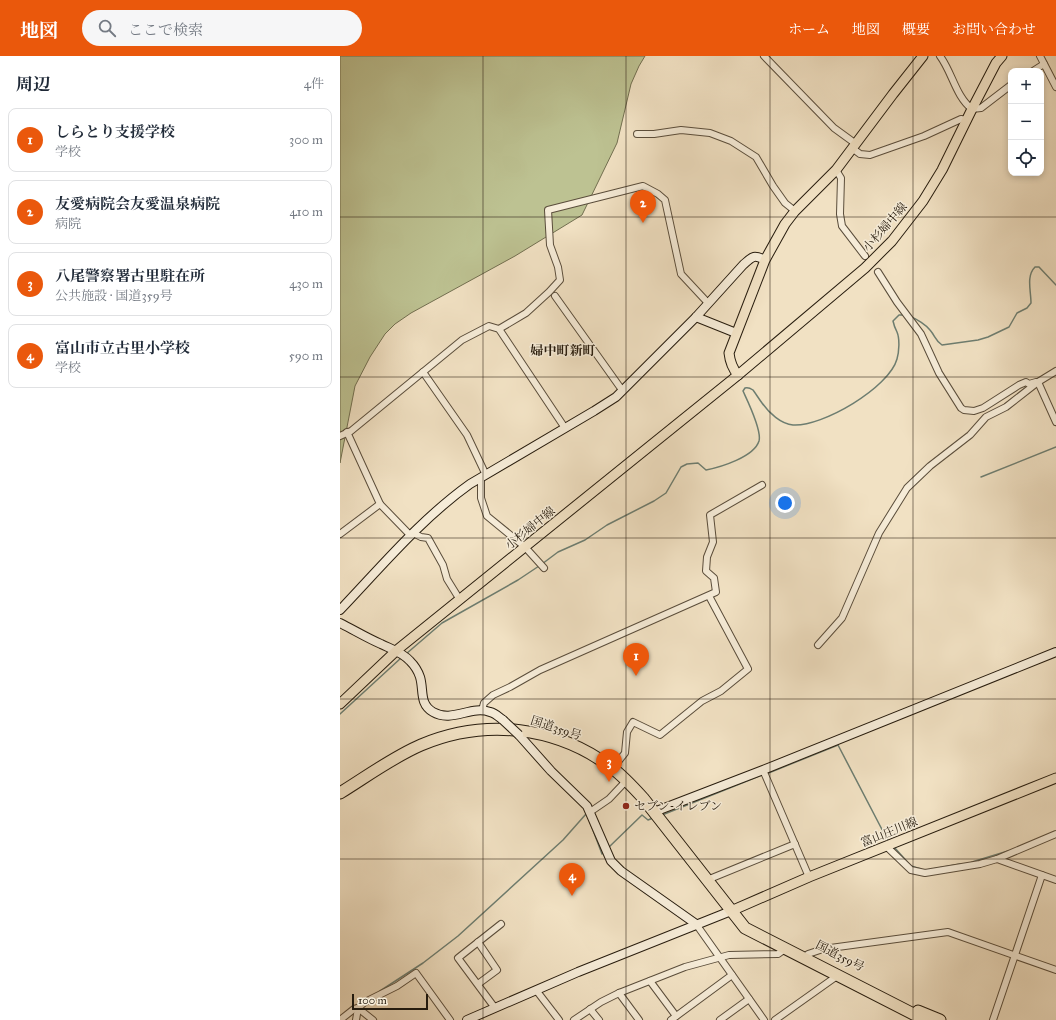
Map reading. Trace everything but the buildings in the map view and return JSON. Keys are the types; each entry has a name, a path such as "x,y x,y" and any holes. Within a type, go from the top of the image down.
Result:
{"highway":[{"name":"国道359号","path":"340,793 398,757 421,745 444,737 478,731 521,730 544,735 578,747 613,768 643,798 745,928 925,1020"},
{"name":"国道359号","path":"731,911 808,954 924,1014 940,1020"}],"main road":[{"path":"738,375 730,362 729,353 765,260 776,239 795,211 836,170 923,56"},
{"name":"小杉婦中線","path":"340,704 396,650 738,375 865,268 892,241 923,201 942,170 996,63 1002,56"},
{"name":"富山庄川線","path":"731,911 809,877 1056,778"}],"street":[{"path":"764,56 834,128 850,141 860,154 870,155 924,136 961,119 967,120"},
{"path":"940,56 948,67 965,104 972,109 981,108 1008,87"},
{"path":"1040,56 1056,87"},
{"path":"1038,68 1044,64"},
{"path":"637,134 654,134 681,130 710,133 731,141 756,157 785,203 795,211"},
{"path":"836,170 841,178 840,214 842,226 865,256"},
{"path":"499,329 526,314 560,280 558,266 550,245 548,210 644,186 665,200 681,274 708,303"},
{"path":"340,610 412,535 454,496 483,475 566,428 616,396 696,317 752,257 757,256 765,260"},
{"path":"878,272 921,334 931,358 950,393 961,408 964,410 974,411 983,408 1019,385 1026,382 1029,384 1038,382"},
{"path":"555,296 622,390"},
{"path":"696,317 736,333"},
{"path":"340,436 462,340 489,326 499,329 566,428"},
{"path":"818,646 842,618 879,533 908,488 930,466 970,435 986,417 1006,407 1038,382 1056,371"},
{"path":"423,372 467,435 483,475 481,498 487,516 525,547 544,568"},
{"path":"1038,382 1056,422"},
{"path":"347,432 380,504 412,535 428,538 443,565 446,580 460,600"},
{"path":"482,710 484,704 493,695 540,670 716,592 714,578 706,571 707,557 713,542 710,515 762,485"},
{"path":"340,534 380,504"},
{"path":"613,768 625,754 627,732 633,722 660,734 702,702 721,691 748,669 708,596"},
{"path":"340,623 396,650 410,660 420,677 422,696 425,705 432,711 448,716 482,710 491,712 503,720 519,735 546,767 587,806 611,861 621,871 696,924 764,1020"},
{"path":"654,812 763,770 1056,652"},
{"path":"763,770 809,877"},
{"path":"590,812 609,799 626,780"},
{"path":"886,846 911,870 925,873 980,864 997,859 1056,834"},
{"path":"707,880 795,844"},
{"path":"997,859 1056,880"},
{"path":"993,1020 1042,875"},
{"path":"467,1020 536,990 731,911"},
{"path":"495,1008 458,958 501,924"},
{"path":"808,954 823,949 948,932 1056,970"},
{"path":"478,942 497,970 478,984"},
{"path":"574,1020 590,1009 619,993 685,967 730,955 778,954 785,949"},
{"path":"340,1020 365,1002 397,986 416,973 450,1020"},
{"path":"650,981 673,1018 732,975"},
{"path":"775,1020 837,976"},
{"path":"536,990 559,1020"},
{"path":"619,993 639,1020"},
{"path":"720,1020 749,999"},
{"path":"356,1020 358,1008"},
{"path":"358,1008 373,1020"},
{"path":"590,1009 599,1020"}],"green space":[{"path":"340,56 645,56 631,84 617,143 582,215 515,256 411,313 395,324 385,334 370,357 355,386 340,463"}],"waterway":[{"path":"911,317 926,326 942,345 978,340 1009,327 1017,313 1027,308 1031,303 1030,279 1032,271 1035,267 1039,267 1056,285"},
{"path":"542,564 558,552 585,540 607,525 654,501 666,493 681,467 687,464 698,463 706,470 728,464 751,452 756,447 759,441 759,436 754,416 743,391 745,388 753,390 772,414 784,423 793,425 805,424 820,420 853,404 881,382 891,370 897,359 899,349 899,338 893,321 899,315 903,315"},
{"path":"981,477 1056,447"},
{"path":"406,654 442,623 518,580 539,566"},
{"path":"340,714 401,658"},
{"path":"766,774 838,745 888,841"},
{"path":"662,815 762,775"},
{"path":"380,991 423,963 458,936 563,840 586,814"},
{"path":"608,848 642,815 648,820 653,818"},
{"path":"588,817 602,854 604,852"},
{"path":"894,847 911,866 921,869"},
{"path":"972,862 1008,851"},
{"path":"927,870 960,864"}],"place":[{"name":"友愛病院会友愛温泉病院","path":"643,223"},
{"name":"しらとり支援学校","path":"636,676"},
{"name":"八尾警察署古里駐在所","path":"609,782"},
{"name":"セブン-イレブン","path":"626,806"},
{"name":"富山市立古里小学校","path":"572,896"}],"district":[{"name":"婦中町新町","path":"563,351"}]}
